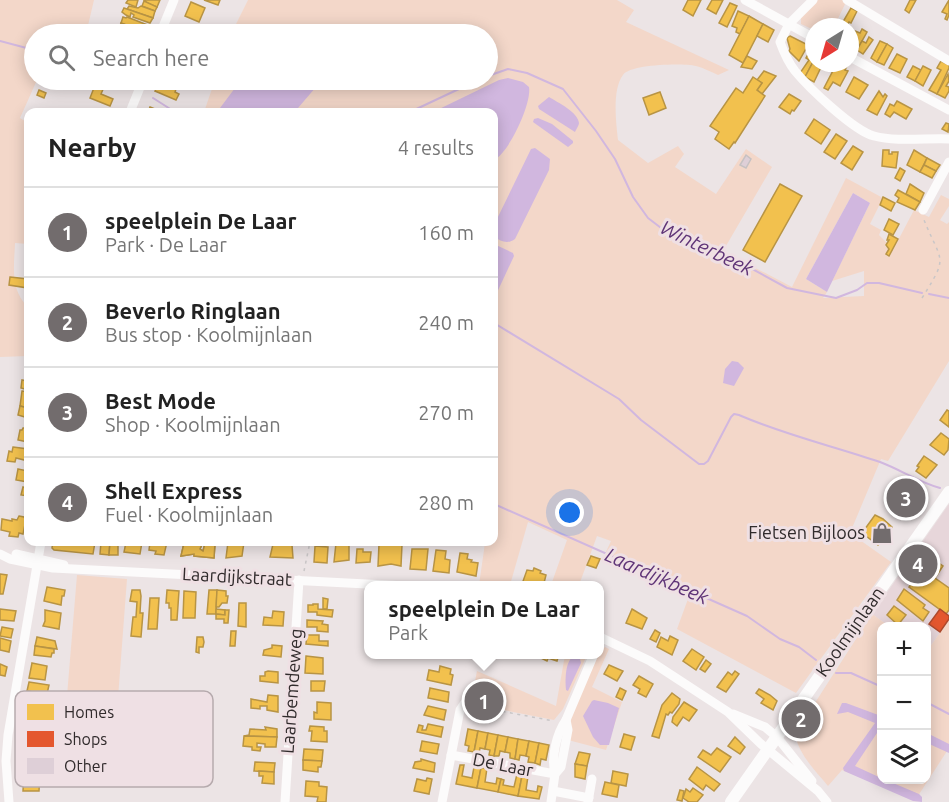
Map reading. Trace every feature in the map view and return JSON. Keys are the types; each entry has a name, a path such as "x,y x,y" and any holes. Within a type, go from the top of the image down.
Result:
{"main road":[{"name":"Koolmijnlaan","path":"730,802 949,492"}],"street":[{"path":"164,24 174,0"},
{"path":"745,0 805,33"},
{"path":"813,0 789,24 780,42 784,56 795,71 848,122 874,136 949,139"},
{"path":"847,0 949,61"},
{"path":"859,62 949,110"},
{"path":"132,108 138,90"},
{"path":"923,210 949,162"},
{"path":"15,691 40,546"},
{"name":"Laardijkstraat","path":"0,553 69,568 364,583"},
{"name":"Laarbemdeweg","path":"285,802 300,580"},
{"path":"604,640 651,661 728,712 818,791"},
{"name":"De Laar","path":"550,802 555,774 553,765 561,719 591,659"},
{"path":"9,802 6,761 15,693"},
{"name":"De Laar","path":"441,802 460,710 464,704"},
{"path":"728,712 765,727 777,736 827,802"},
{"name":"De Laar","path":"451,755 555,774"},
{"path":"553,791 588,800 592,779"}],"path":[{"path":"922,298 940,271 941,263 924,221 923,210"},
{"path":"300,580 309,546"},
{"path":"464,704 555,722 561,719"}],"shaded area":[{"path":"0,0 94,0 88,24 24,24 24,90 33,90 20,118 24,120 24,244 15,243 14,278 18,293 24,302 24,356 0,357"},
{"path":"248,0 617,0 634,10 626,22 729,70 718,75 696,66 669,65 628,71 623,75 617,89 618,140 648,163 678,146 684,154 675,167 716,194 746,149 772,167 723,251 792,287 846,178 883,198 870,224 881,230 879,235 887,243 885,246 893,250 914,210 929,217 941,195 949,199 949,206 940,220 947,224 949,222 949,361 888,461 881,459 850,533 891,562 796,693 677,629 692,588 605,554 611,541 597,536 580,581 552,581 567,540 528,522 511,581 480,581 485,546 498,546 498,108 293,108 307,90 498,90 498,24 236,24","holes":["853,193 870,203 832,281 864,271 864,296 823,298 827,292 806,279"]},
{"path":"818,0 846,2 838,18 805,18 805,26 801,24 801,17"},
{"path":"508,78 523,82 529,87 529,94 518,127 498,157 498,108 441,108 478,90 498,90 499,80"},
{"path":"212,90 240,90 228,108 205,108"},
{"path":"234,90 313,90 298,108 220,108"},
{"path":"549,97 567,108 578,119 579,123 575,132 539,109 538,106"},
{"path":"538,118 552,124 573,143 568,147 533,122"},
{"path":"535,148 550,159 549,170 515,239 509,242 502,241 498,239 498,217 531,149"},
{"path":"853,193 870,203 827,292 806,279"},
{"path":"498,246 513,253 514,256 498,290"},
{"path":"732,361 738,362 744,368 734,386 723,383 725,369"},
{"path":"949,504 949,620 931,645 931,622 883,622 872,614"},
{"path":"77,575 127,579 119,691 67,691"},
{"path":"872,614 883,622 877,622 877,784 842,770 828,786 804,755 795,734"},
{"path":"949,620 949,748 931,776 931,645"},
{"path":"604,648 609,649 592,687 622,702 606,750 568,740 569,721 596,659 604,659"},
{"path":"564,659 585,659 563,709 554,720 473,704 467,696 472,696 477,671 556,706"},
{"path":"570,659 580,659 581,663 568,691 566,690 566,671"},
{"path":"594,700 619,708 609,745 600,745 593,737 583,716"},
{"path":"842,703 846,703 877,715 877,733 855,766 877,776 877,784 895,784 919,794 922,802 913,801 844,771 843,768 875,723 848,712 837,714"},
{"path":"931,735 949,744 949,753 931,745"},
{"path":"878,784 926,784 916,799"}],"building: Homes":[{"path":"128,0 138,0 136,7 126,3"},
{"path":"144,0 160,0 157,7"},
{"path":"204,0 220,0 218,5"},
{"path":"688,0 701,0 693,16 683,10"},
{"path":"712,0 723,0 716,14 707,9"},
{"path":"910,0 916,0 909,13 905,10"},
{"path":"949,0 947,20 945,19 947,14 942,12"},
{"path":"144,1 157,7 155,11 142,6"},
{"path":"191,2 205,8 199,22 185,16"},
{"path":"730,3 737,6 727,27 719,23"},
{"path":"129,6 138,8 141,6 155,11 153,18 127,9"},
{"path":"124,8 153,18 150,23 133,17 131,13 130,17 122,12"},
{"path":"851,8 857,11 854,18 845,18"},
{"path":"738,11 749,16 740,34 736,32 737,28 732,26"},
{"path":"749,16 763,24 743,63 729,55"},
{"path":"123,17 127,17 145,24 124,24 121,23"},
{"path":"763,24 774,30 768,42 757,36"},
{"path":"862,29 867,32 859,46 859,33"},
{"path":"790,36 805,44 805,50 799,61 789,51 787,38"},
{"path":"869,37 873,40 863,54 859,51 859,46 862,41 866,43"},
{"path":"880,41 887,44 877,62 871,58"},
{"path":"887,44 893,48 884,65 877,62"},
{"path":"897,54 907,59 900,73 889,68"},
{"path":"747,56 757,61 752,69 741,67"},
{"path":"941,61 949,65 949,68 937,94 929,90 941,70 937,68"},
{"path":"805,66 805,72 808,72 805,77 800,73"},
{"path":"913,66 921,70 915,81 907,77"},
{"path":"923,66 931,70 923,86 915,81"},
{"path":"764,71 776,76 762,94 757,90 762,83 757,80"},
{"path":"808,72 819,72 814,82 805,77"},
{"path":"832,72 847,72 840,86 833,82 828,90 824,88"},
{"path":"948,74 949,81 946,86 949,87 949,91 945,98 937,94"},
{"path":"753,77 762,83 757,90 765,96 729,149 715,139 719,132 710,126 736,88 743,93"},
{"path":"854,77 868,85 859,99 846,92"},
{"path":"39,90 46,93 44,98 37,95"},
{"path":"93,90 103,90 101,94 113,99 110,106 90,98"},
{"path":"176,90 179,94 176,100 155,91"},
{"path":"879,91 883,97 885,94 887,96 877,115 867,110"},
{"path":"660,92 666,108 649,115 643,98"},
{"path":"789,94 801,101 790,114 779,107"},
{"path":"897,101 912,109 906,119 894,112 890,117 885,114 890,104 894,106"},
{"path":"814,119 830,130 821,144 805,133"},
{"path":"946,123 949,124 948,132 942,129"},
{"path":"836,134 847,141 835,159 824,152"},
{"path":"853,146 863,152 852,170 841,163"},
{"path":"883,150 889,150 889,154 898,152 896,168 882,166"},
{"path":"914,150 927,158 920,172 907,165"},
{"path":"927,158 940,165 936,171 924,165"},
{"path":"924,165 936,171 932,178 920,172"},
{"path":"900,168 905,171 900,181 895,178"},
{"path":"780,184 802,196 765,262 743,250"},
{"path":"910,184 924,193 920,202 906,194"},
{"path":"898,190 920,202 915,210 897,202 899,198 895,195"},
{"path":"883,197 895,203 891,211 880,205"},
{"path":"889,219 899,224 893,235 884,230"},
{"path":"889,234 898,239 889,256 886,254 889,249 886,245"},
{"path":"10,277 24,279 24,287 9,285"},
{"path":"22,391 24,391 24,407 20,406"},
{"path":"20,406 24,407 24,417 18,415"},
{"path":"947,410 949,411 949,427 940,420"},
{"path":"24,428 24,441 18,440 20,430"},
{"path":"941,433 949,439 948,450 944,455 930,445"},
{"path":"13,447 24,448 24,460 16,458 15,462 7,461 9,451 12,452"},
{"path":"924,456 937,465 926,478 916,471"},
{"path":"18,469 24,470 24,481 16,480"},
{"path":"901,481 913,490 911,492 915,495 905,509 896,502 894,505 887,500"},
{"path":"893,484 897,487 890,497 885,494"},
{"path":"875,515 892,527 878,545 862,533"},
{"path":"19,516 24,517 23,534 19,533 18,537 9,536 10,532 1,530 2,519 17,520"},
{"path":"52,546 94,546 93,554 52,548"},
{"path":"101,546 110,546 109,555 100,554"},
{"path":"110,546 118,546 118,555 109,555"},
{"path":"125,546 141,546 140,554 124,552"},
{"path":"150,546 166,546 164,555 155,554 156,551 149,550"},
{"path":"183,546 201,546 200,549 203,551 204,546 215,546 214,558 194,556 194,554 181,556"},
{"path":"183,546 201,546 200,549 203,551 204,546 215,546 214,558 194,556 194,554 181,556"},
{"path":"228,546 243,546 242,556 226,558"},
{"path":"273,546 292,546 293,558 270,557"},
{"path":"315,546 328,547 327,563 314,562"},
{"path":"336,546 349,546 349,560 334,562"},
{"path":"379,546 402,546 401,566 391,564 378,566"},
{"path":"357,549 371,552 370,562 356,563"},
{"path":"412,549 428,549 426,570 410,569"},
{"path":"436,550 446,551 445,559 450,560 449,573 433,571"},
{"path":"460,553 468,554 467,559 478,563 476,576 457,572"},
{"path":"591,556 600,559 596,568 587,565"},
{"path":"930,557 943,566 935,578 949,588 949,610 946,614 909,587"},
{"path":"534,568 546,575 544,581 523,581 527,570 533,571"},
{"path":"0,574 7,575 3,594 0,594"},
{"path":"47,587 65,590 61,605 44,601"},
{"path":"904,589 925,605 923,608 929,612 923,621 897,600"},
{"path":"132,590 140,590 140,613 143,613 141,637 131,636 137,602 130,601"},
{"path":"167,590 179,591 177,620 171,620 171,608 169,608 169,603 166,603"},
{"path":"209,590 217,590 216,614 207,614"},
{"path":"217,590 226,591 226,596 228,596 227,603 222,603 219,607 216,607"},
{"path":"184,591 196,592 195,618 183,618"},
{"path":"150,598 159,598 157,629 148,629"},
{"path":"323,598 328,599 327,609 323,609"},
{"path":"239,603 246,603 246,627 238,626"},
{"path":"318,604 318,609 333,610 332,617 317,615 317,612 308,612 308,605"},
{"path":"894,606 906,615 900,622 895,622 887,615"},
{"path":"0,609 16,611 14,621 0,620"},
{"path":"216,609 225,610 225,615 216,614"},
{"path":"632,609 647,618 642,629 626,623"},
{"path":"45,610 61,613 59,629 43,626"},
{"path":"225,610 229,610 228,623 224,623 224,619 216,619 216,614 225,615"},
{"path":"273,611 284,612 283,626 263,625 264,617 272,618"},
{"path":"307,620 323,621 322,624 328,625 328,632 317,631 317,627 307,627"},
{"path":"2,627 13,629 11,638 0,636"},
{"path":"655,630 660,633 656,642 650,639"},
{"path":"231,631 236,631 235,646 230,646"},
{"path":"307,635 319,635 319,641 328,641 328,646 306,644"},
{"path":"670,636 678,640 672,655 657,647 661,637 668,641"},
{"path":"37,637 55,641 57,649 35,646"},
{"path":"197,637 203,637 204,642 203,647 199,647 199,653 196,652"},
{"path":"0,638 11,641 9,652 0,650"},
{"path":"272,645 282,646 281,657 263,655 264,650 272,648"},
{"path":"35,646 54,649 54,653 51,657 34,655"},
{"path":"692,649 704,657 696,670 683,661"},
{"path":"306,656 323,658 323,674 305,673"},
{"path":"706,660 711,664 705,672 700,669"},
{"path":"32,663 47,666 45,680 29,678"},
{"path":"0,664 7,667 5,676 0,675"},
{"path":"609,665 623,671 617,681 604,674"},
{"path":"440,666 451,669 450,674 453,675 451,685 427,680 429,670 439,672"},
{"path":"735,671 739,674 726,692 717,687 728,672 732,675"},
{"path":"265,672 278,672 278,683 260,681 260,676 265,676"},
{"path":"639,676 653,684 646,697 638,693 640,689 633,685"},
{"path":"311,681 325,681 324,691 311,691"},
{"path":"29,682 49,685 48,691 27,691"},
{"path":"430,688 449,692 448,702 428,698"},
{"path":"620,688 626,691 622,700 616,697"},
{"path":"759,689 777,701 773,710 761,703 764,699 756,693"},
{"path":"672,693 680,699 679,704 672,713 666,714 659,738 652,736 662,705"},
{"path":"268,695 278,696 278,712 267,710 267,706 260,706 260,709 251,708 251,699 267,702"},
{"path":"317,702 331,703 331,720 314,719 314,712 317,713"},
{"path":"684,702 697,710 689,721 683,717 677,726 672,722 673,717"},
{"path":"428,706 446,710 444,720 424,715"},
{"path":"428,724 443,727 441,737 417,732 419,725 423,726 422,730 426,730"},
{"path":"310,726 324,727 324,731 327,731 327,742 311,741"},
{"path":"265,727 277,729 277,737 244,736 249,735 250,729 266,730"},
{"path":"468,729 478,731 474,752 468,751 469,746 465,745"},
{"path":"478,731 488,733 485,749 480,748 479,753 474,752"},
{"path":"488,733 498,735 494,756 489,755 490,750 485,749"},
{"path":"624,734 635,737 631,750 620,747"},
{"path":"498,735 508,737 505,752 500,751 499,756 494,756"},
{"path":"244,736 277,737 276,747 265,747 265,744 257,743 257,747 261,747 260,751 252,750 252,747 243,746"},
{"path":"508,737 518,739 515,759 510,758 510,753 505,752"},
{"path":"735,737 745,747 740,754 728,746"},
{"path":"518,739 529,741 526,756 520,755 519,760 515,759"},
{"path":"422,741 439,744 437,754 420,751"},
{"path":"529,741 539,743 535,763 528,762 529,757 526,756"},
{"path":"539,743 549,745 546,760 541,759 540,765 535,763"},
{"path":"717,748 731,757 720,772 698,757 703,750 711,755"},
{"path":"304,749 323,750 322,761 303,760"},
{"path":"579,752 590,754 587,766 575,764"},
{"path":"421,759 435,763 434,772 413,768 415,762"},
{"path":"303,760 322,761 321,767 318,767 318,772 303,770"},
{"path":"255,762 275,763 274,772 254,771"},
{"path":"575,764 587,766 585,779 575,777"},
{"path":"460,765 464,765 462,776 472,778 474,767 481,768 477,788 456,784"},
{"path":"697,767 720,784 714,791 706,785 703,790 689,779"},
{"path":"481,768 487,768 485,782 496,784 497,778 501,779 498,792 477,788"},
{"path":"259,771 274,772 274,784 262,783 263,776 259,776"},
{"path":"613,771 628,774 626,786 611,783"},
{"path":"517,774 522,776 518,796 498,792 501,779 504,780 503,785 514,787"},
{"path":"522,776 528,776 526,790 537,792 538,786 542,787 539,799 518,796"},
{"path":"427,778 432,779 429,794 414,791 417,779 426,781"},
{"path":"306,781 319,782 319,786 327,787 326,802 317,802 318,797 305,796"},
{"path":"605,782 619,785 617,797 602,794"},
{"path":"23,787 39,787 39,791 23,791"},
{"path":"693,788 703,795 697,802 689,802 683,798 686,789 690,792"},
{"path":"680,790 684,791 682,801 677,800"}],"building: Shops":[{"path":"918,554 928,560 918,575 908,568"},
{"path":"940,609 949,616 940,632 931,625 930,622"}],"building: Other":[{"path":"746,155 751,159 746,168 740,165"}],"waterway":[{"path":"0,41 24,47"},
{"name":"Winterbeek","path":"498,72 508,69 527,73 563,89 615,159 633,197 648,218 665,231 734,259 787,288 836,298 857,290 867,283 879,283 922,293"},
{"name":"Winterbeek","path":"418,108 457,90"},
{"name":"Winterbeek","path":"153,98 169,108"},
{"name":"Winterbeek","path":"929,294 949,298"},
{"path":"498,325 619,399 641,420 699,464 708,461 734,414 880,462 940,488"},
{"name":"Laardijkbeek","path":"498,506 747,616 780,639 799,647 816,660"},
{"name":"Laardijkbeek","path":"836,673 851,673 877,685"},
{"name":"Laardijkbeek","path":"931,705 949,714"}],"place":[{"name":"Best Mode","path":"906,498"},
{"name":"Fietsen Bijloos","path":"882,533"},
{"name":"Shell Express","path":"918,564"},
{"name":"speelplein De Laar","path":"484,701"},
{"name":"Beverlo Ringlaan","path":"801,719"}]}
